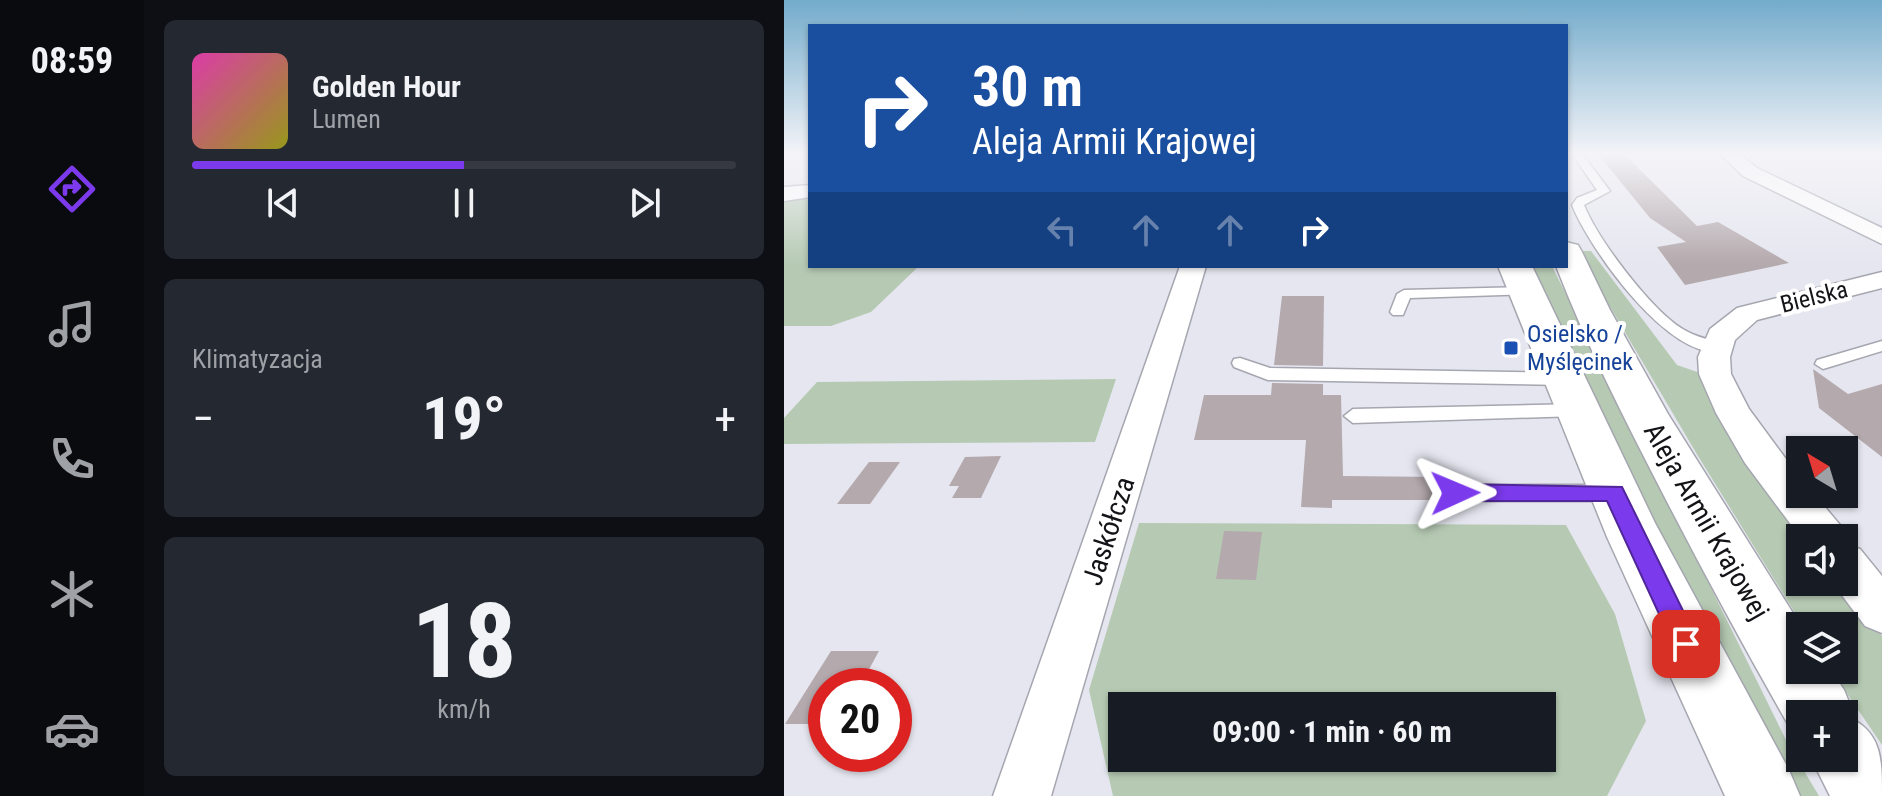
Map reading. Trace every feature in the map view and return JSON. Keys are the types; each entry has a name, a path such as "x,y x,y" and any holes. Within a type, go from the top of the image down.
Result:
{"main road":[{"name":"Aleja Armii Krajowej","path":"1568,256 1599,326 1718,544 1812,700"},
{"path":"1528,295 1614,493 1763,796"},
{"path":"1857,772 1872,796"}],"street":[{"path":"784,194 808,191"},
{"path":"1789,191 1882,237"},
{"name":"Jaskółcza","path":"1022,796 1192,268"},
{"name":"Bielska","path":"1717,347 1721,336 1747,314 1882,280"},
{"path":"1717,347 1715,374 1733,413 1758,453 1814,524"},
{"path":"1858,581 1882,611"}],"lane":[{"path":"1604,191 1581,200 1578,205 1604,247 1660,320 1675,331 1717,347"},
{"path":"1398,312 1404,294 1528,295"},
{"path":"1823,364 1882,346"},
{"path":"1240,363 1268,374 1570,394"},
{"path":"1353,416 1570,394"},
{"path":"1455,493 1614,493"}],"green space":[{"path":"808,195 808,268 917,268 871,312 831,326 784,326 784,199"},
{"path":"1577,251 1591,251 1677,365 1703,374 1797,524 1786,524 1786,596 1851,596 1882,636 1882,745 1858,710 1858,700 1851,700 1841,684 1858,684 1858,612 1794,612"},
{"path":"1533,268 1553,268 1786,740 1786,772 1805,772 1819,796 1792,796 1724,667"},
{"path":"1116,379 1095,442 784,444 784,418 817,382"},
{"path":"1139,523 1566,525 1615,614 1646,721 1607,796 1113,796 1089,690"}],"building":[{"path":"1628,191 1662,191 1697,226 1718,222 1789,263 1685,285 1657,247 1686,242 1650,218"},
{"path":"1282,296 1324,296 1323,366 1274,365"},
{"path":"1813,369 1848,394 1882,384 1882,457 1858,436 1819,408"},
{"path":"1272,383 1323,384 1323,395 1341,395 1343,476 1444,477 1442,495 1445,500 1332,500 1332,508 1301,507 1306,440 1194,440 1204,395 1271,395"},
{"path":"1001,456 981,498 952,498 959,486 949,486 965,457"},
{"path":"869,462 900,462 870,504 837,504"},
{"path":"1224,531 1262,532 1256,580 1216,579"},
{"path":"831,651 879,651 870,668 820,668"},
{"path":"808,688 808,724 785,724"}],"place":[{"name":"Osielsko / Myślęcinek","path":"1511,348"}],"route":[{"path":"1455,493 1614,493 1686,644"}]}
